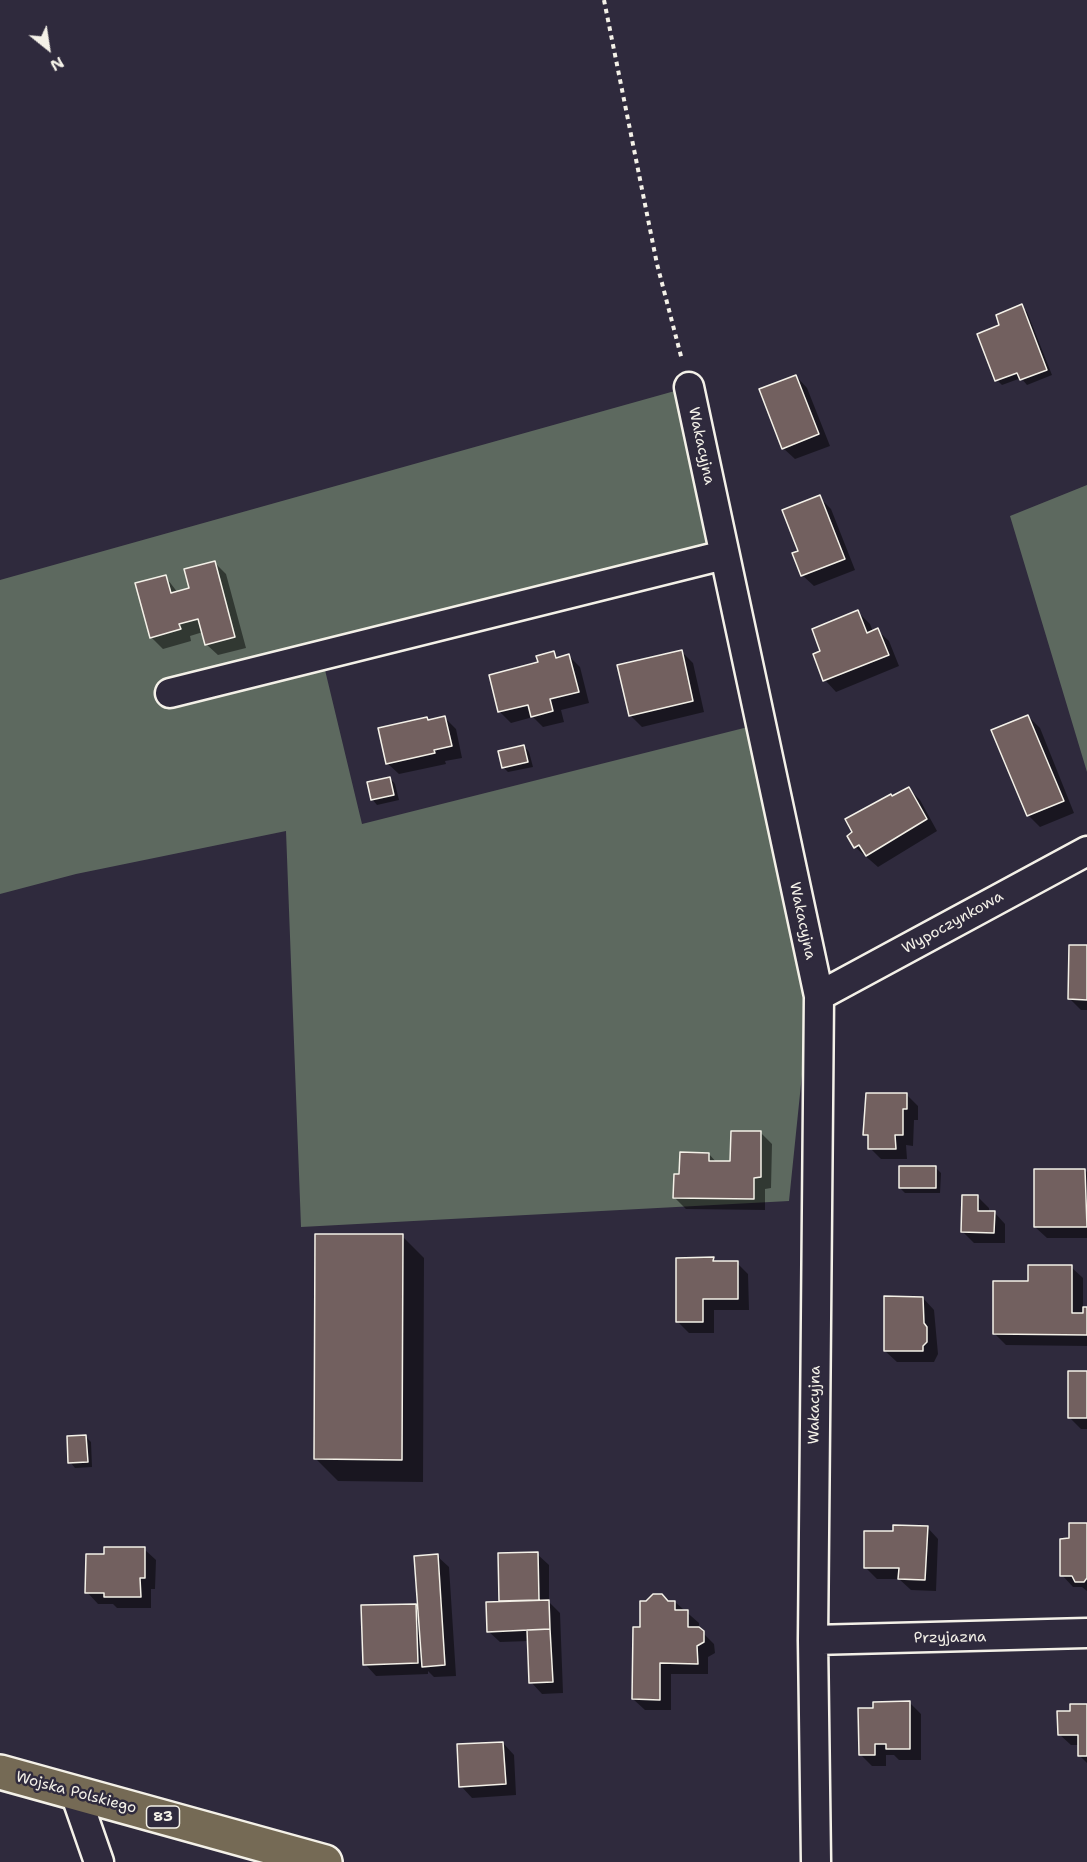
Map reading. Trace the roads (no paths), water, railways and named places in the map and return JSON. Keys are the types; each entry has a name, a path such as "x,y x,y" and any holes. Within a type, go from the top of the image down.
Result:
{"main road":[{"name":"Wojska Polskiego","path":"0,1772 325,1862"}],"street":[{"name":"Wakacyjna","path":"689,387 819,996 813,1640 816,1862"},
{"path":"170,693 724,555"},
{"name":"Wypoczynkowa","path":"819,996 1087,851"},
{"name":"Przyjazna","path":"813,1640 1087,1633"},
{"path":"75,1793 99,1862"}]}
